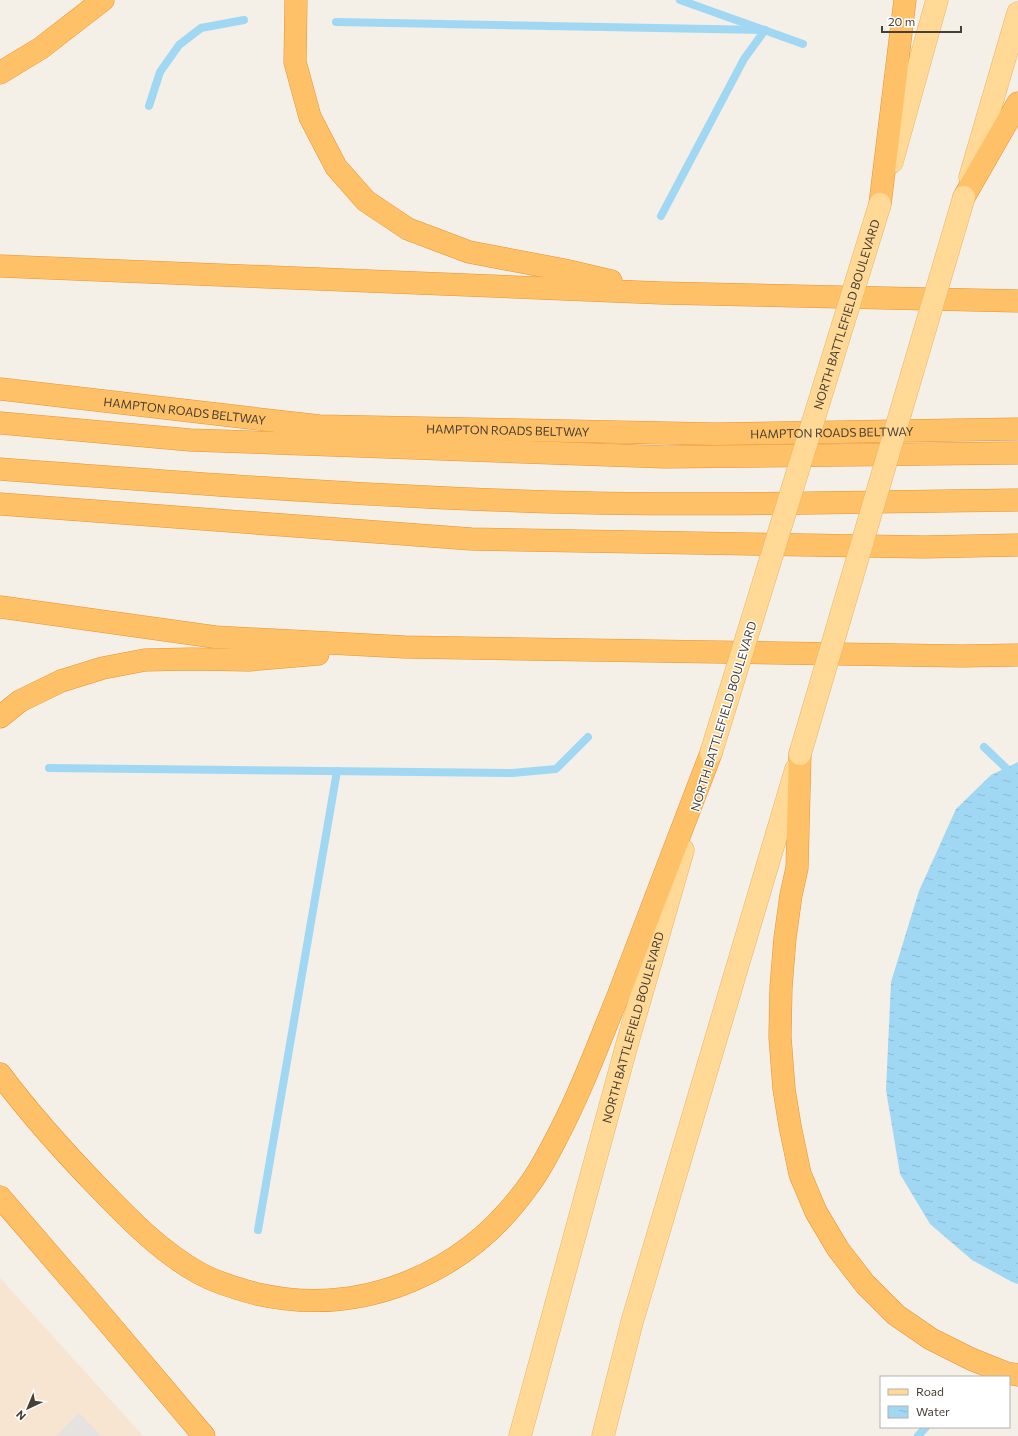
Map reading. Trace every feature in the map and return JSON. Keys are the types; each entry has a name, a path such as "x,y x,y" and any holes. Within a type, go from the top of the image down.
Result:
{"highway":[{"path":"0,73 41,48 103,0"},
{"path":"296,0 295,62 310,118 336,167 366,201 408,229 469,252 564,270 660,293"},
{"path":"880,204 905,0"},
{"path":"964,197 1018,103"},
{"path":"0,266 660,293 1018,301"},
{"name":"HAMPTON ROADS BELTWAY","path":"0,389 319,426 715,434 1018,430"},
{"path":"0,423 190,440 665,457 1018,453"},
{"path":"0,469 238,487 522,501 705,504 1018,500"},
{"path":"0,504 471,540 924,547 1018,545"},
{"path":"0,607 215,637 406,646 962,656 1018,655"},
{"path":"0,717 20,701 61,681 102,668 145,660 192,658 249,660 406,646"},
{"path":"962,656 1018,662"},
{"path":"0,1074 53,1138 129,1218 165,1251 199,1273 238,1289 281,1299 321,1300 356,1298 389,1289 423,1276 453,1260 479,1241 505,1216 530,1185 550,1152 573,1108 595,1054 711,753"},
{"path":"800,754 797,868 791,895 785,945 781,987 780,1036 784,1089 800,1174 816,1212 838,1248 865,1284 896,1316 931,1339 971,1360 1018,1375"},
{"path":"0,1197 204,1436"}],"main road":[{"name":"NORTH BATTLEFIELD BOULEVARD","path":"520,1436 626,1048 711,753 880,204 937,0"},
{"path":"603,1436 632,1322 964,197 988,122 1018,13"}],"shaded area":[{"path":"0,1278 143,1436 0,1436"},
{"path":"79,1413 101,1436 56,1436"}],"water":[{"path":"1018,762 1018,1284 972,1260 930,1224 900,1174 886,1090 891,982 919,891 956,809 991,775"}],"waterway":[{"path":"680,0 803,44"},
{"path":"149,106 160,72 179,45 201,28 244,20"},
{"path":"336,22 765,30"},
{"path":"661,216 744,59 765,30"},
{"path":"49,768 512,773 556,769 588,737"},
{"path":"984,747 1006,768"},
{"path":"258,1230 337,771"},
{"path":"918,1436 925,1428"}]}
